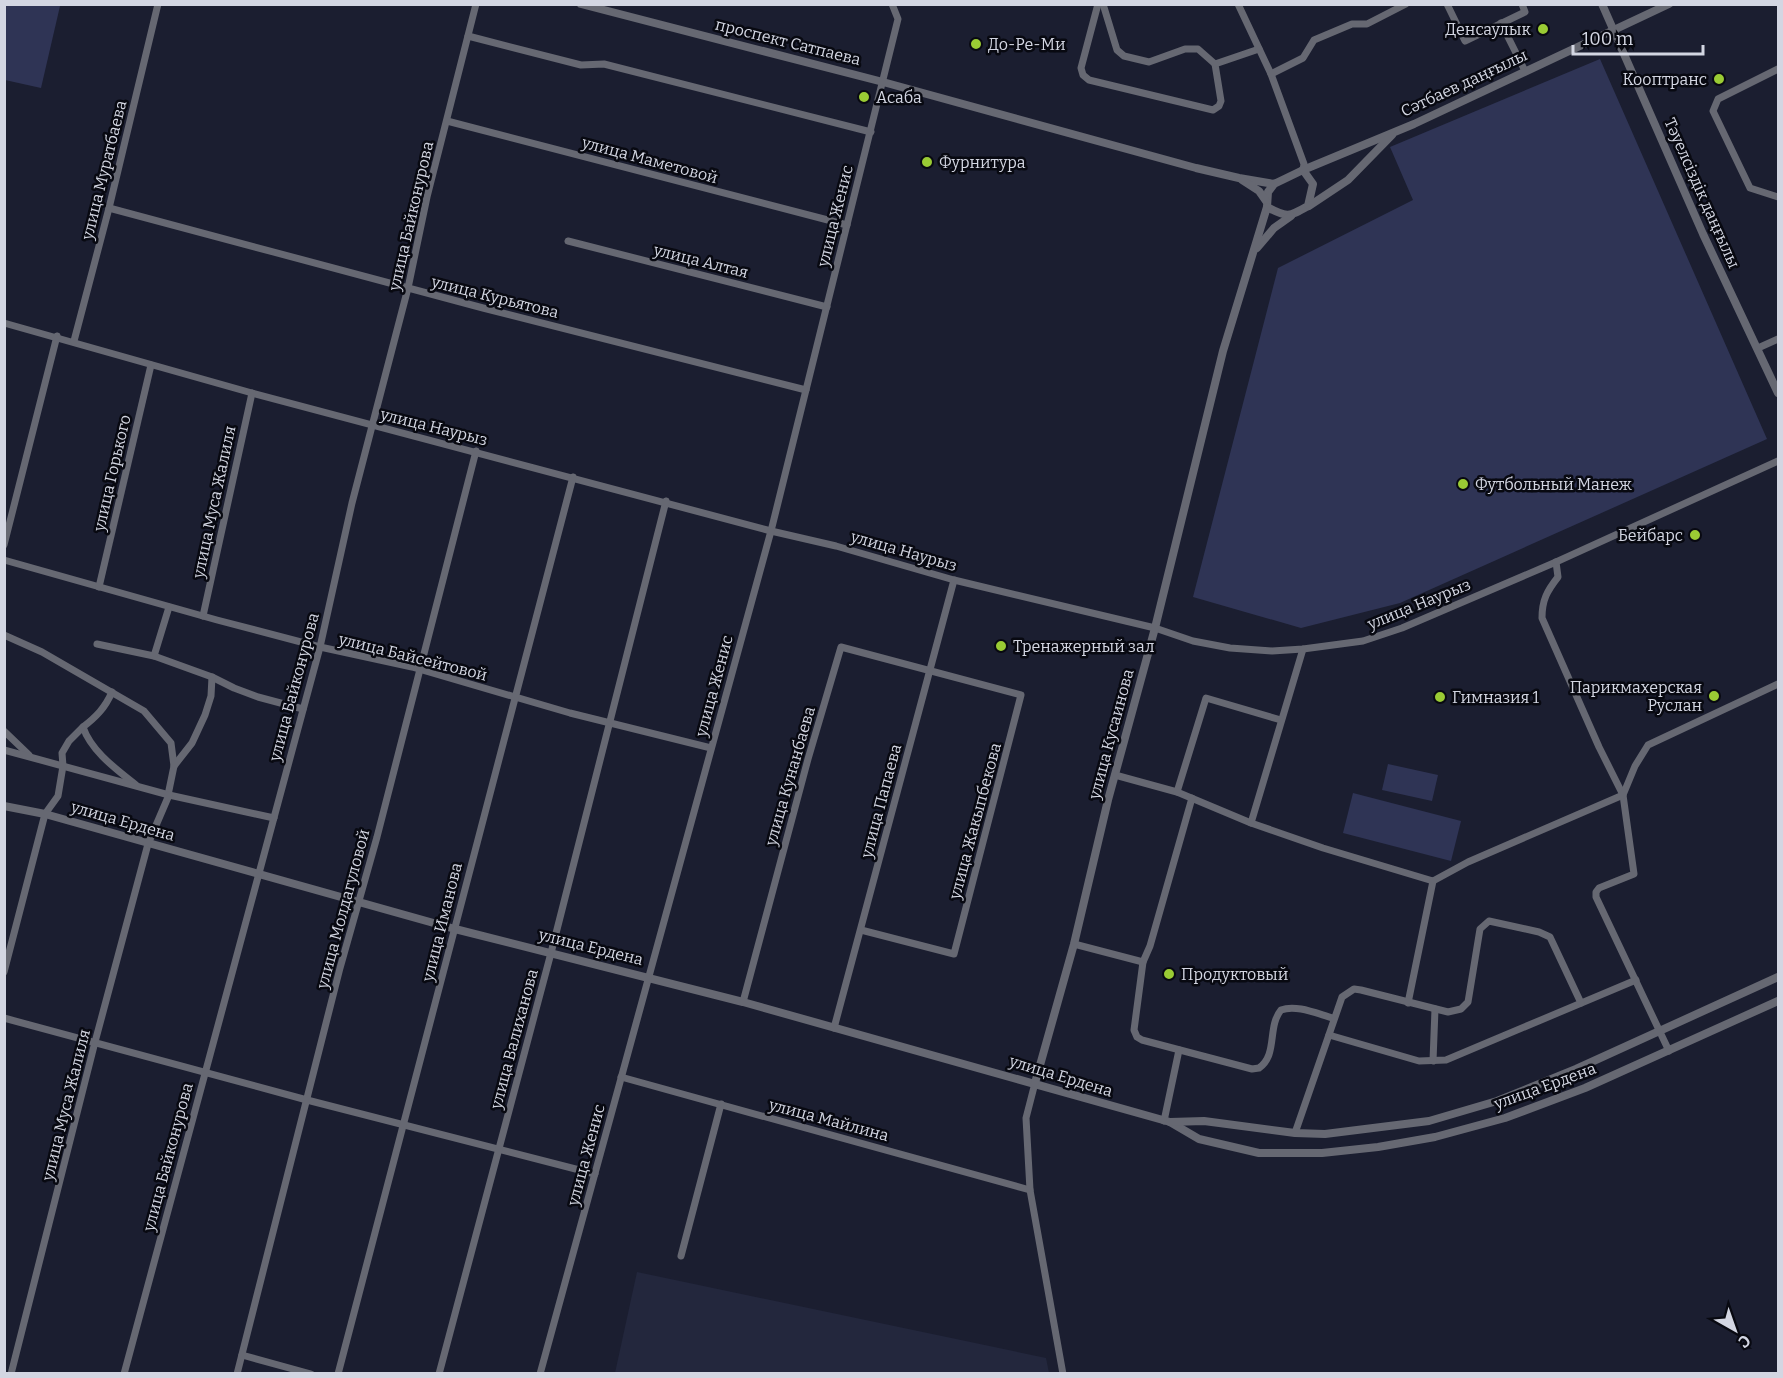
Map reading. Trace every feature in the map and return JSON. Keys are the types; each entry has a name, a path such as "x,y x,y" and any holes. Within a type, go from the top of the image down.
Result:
{"street":[{"name":"улица Муратбаева","path":"74,341 158,4"},
{"name":"улица Байконурова","path":"124,1374 320,647 352,503 408,288 427,198 476,4"},
{"name":"проспект Сатпаева","path":"581,4 883,82"},
{"name":"улица Женис","path":"540,1373 771,531 898,19 892,4"},
{"path":"1098,4 1081,68 1083,75 1089,80 1213,110 1219,106 1221,101 1215,64 1198,49 1185,49 1149,62 1124,56 1117,50 1103,4"},
{"path":"1238,4 1271,74 1304,164 1303,170 1313,184 1308,207"},
{"path":"1271,74 1303,58 1314,40 1352,24 1367,24 1407,4"},
{"path":"1447,4 1465,41 1525,12 1522,4"},
{"name":"Тәуелсіздік даңғылы","path":"1602,4 1703,234 1779,393"},
{"name":"Сәтбаев даңғылы","path":"1303,170 1397,131 1669,4"},
{"path":"1501,23 1525,71"},
{"path":"468,36 581,65 604,64 871,132"},
{"path":"1215,64 1259,49"},
{"path":"1779,69 1718,99 1713,111 1750,188 1779,196"},
{"path":"883,82 1196,168 1274,184"},
{"name":"улица Маметовой","path":"447,121 847,225"},
{"path":"1253,253 1274,228 1348,180 1397,131"},
{"path":"1266,204 1268,192 1274,184 1303,170"},
{"path":"1239,178 1259,191 1266,204 1277,213 1291,216"},
{"name":"улица Кусаинова","path":"1035,1083 1074,944 1223,351 1266,204"},
{"name":"улица Курьятова","path":"109,208 408,288 806,390"},
{"name":"улица Алтая","path":"568,241 826,307"},
{"name":"улица Наурыз","path":"4,323 57,336 252,393 666,501 771,531 836,546 954,580 1155,628 1193,641 1230,648 1272,651 1303,649 1363,641 1402,628 1556,562 1779,461"},
{"path":"4,545 57,336"},
{"path":"1758,348 1779,339"},
{"name":"улица Горького","path":"99,587 151,365"},
{"name":"улица Муса Жалиля","path":"203,616 252,393"},
{"name":"улица Молдагуловой","path":"237,1374 476,451"},
{"name":"улица Иманова","path":"339,1374 573,477"},
{"name":"улица Валиханова","path":"439,1374 611,722 666,501"},
{"name":"улица Байсейтовой","path":"4,560 168,607 320,647 420,670 711,748"},
{"path":"1556,562 1558,577 1546,592 1542,604 1542,618 1599,747 1623,795 1634,874 1599,888 1596,897 1669,1051"},
{"name":"улица Папаева","path":"834,1028 954,580"},
{"path":"154,656 168,607"},
{"path":"4,635 42,652 144,711 171,743 174,766"},
{"path":"97,644 154,656 258,697 303,709"},
{"name":"улица Кунанбаева","path":"743,1002 807,759 841,647 930,671"},
{"path":"1251,823 1303,649"},
{"name":"улица Жакыпбекова","path":"861,930 951,954 955,952 981,844 1022,698 1018,694 930,671"},
{"path":"174,766 192,743 206,715 211,696 212,677"},
{"path":"1115,775 1177,792 1251,823 1323,848 1433,881 1468,862 1623,795 1635,766 1648,745 1779,684"},
{"path":"4,972 45,814 58,796 63,766 62,753 69,741 108,703 112,692"},
{"path":"1177,792 1206,698 1281,720"},
{"path":"83,727 86,738 109,763 138,787"},
{"path":"4,731 31,756"},
{"path":"4,750 168,795 274,818"},
{"name":"улица Муса Жалиля","path":"11,1374 148,844 168,795 174,766"},
{"path":"1192,798 1150,946 1143,962 1134,1030 1137,1037 1252,1069 1259,1068 1269,1059 1275,1021 1281,1010 1287,1007 1333,1018"},
{"name":"улица Ердена","path":"4,806 45,814 455,929 743,1002 1167,1121 1204,1121 1295,1133 1325,1134 1429,1121 1497,1101 1576,1069 1779,977"},
{"path":"1408,1003 1433,881"},
{"path":"1295,1133 1342,997 1353,989 1448,1012 1461,1009 1466,1005 1480,929 1489,921 1539,932 1550,937 1581,1003"},
{"path":"1074,944 1143,962"},
{"path":"1329,1035 1419,1061 1446,1060 1636,980"},
{"name":"улица Ердена","path":"1167,1121 1199,1139 1259,1153 1314,1154 1378,1147 1435,1137 1505,1118 1585,1088 1779,1001"},
{"path":"1433,1061 1435,1009"},
{"path":"4,1018 307,1100 595,1174"},
{"path":"1167,1121 1179,1050"},
{"name":"улица Майлина","path":"621,1077 1030,1190"},
{"path":"1035,1083 1026,1118 1030,1190 1063,1374"},
{"path":"681,1256 721,1104"},
{"path":"242,1355 310,1374"}],"shaded area":[{"path":"52,4 60,6 41,88 5,80 5,5"},
{"path":"1600,59 1767,439 1400,603 1301,628 1193,597 1278,268 1413,200 1390,147"},
{"path":"1388,764 1438,775 1432,801 1382,790"},
{"path":"1353,793 1461,821 1451,861 1343,833"},
{"path":"637,1272 1046,1358 1049,1373 615,1373"}],"place":[{"name":"Денсаулык","path":"1543,29"},
{"name":"До-Ре-Ми","path":"976,44"},
{"name":"Кооптранс","path":"1719,79"},
{"name":"Асаба","path":"864,97"},
{"name":"Фурнитура","path":"927,162"},
{"name":"Футбольный Манеж","path":"1463,484"},
{"name":"Бейбарс","path":"1695,535"},
{"name":"Тренажерный зал","path":"1001,646"},
{"name":"Парикмахерская Руслан","path":"1714,696"},
{"name":"Гимназия 1","path":"1440,697"},
{"name":"Продуктовый","path":"1169,974"}]}
